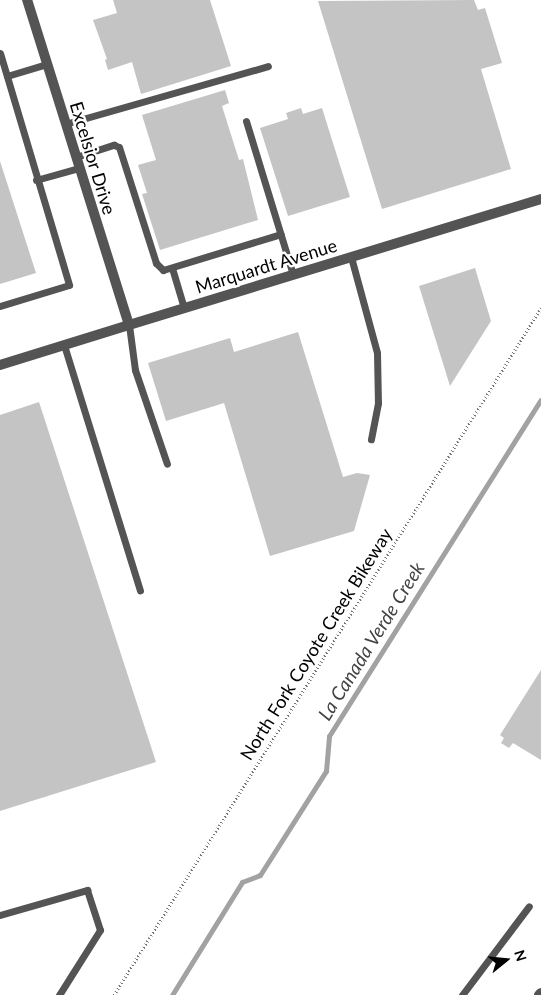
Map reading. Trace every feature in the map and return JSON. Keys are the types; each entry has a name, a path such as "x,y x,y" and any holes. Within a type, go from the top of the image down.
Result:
{"street":[{"name":"Excelsior Drive","path":"26,0 129,326"},
{"name":"Marquardt Avenue","path":"0,365 541,198"}],"lane":[{"path":"0,53 36,180 69,285 0,306"},
{"path":"7,76 47,64"},
{"path":"65,124 268,66"},
{"path":"246,121 293,275"},
{"path":"76,157 114,145 119,147 156,263 164,270 280,234"},
{"path":"36,180 79,168"},
{"path":"351,257 377,353 378,403 371,439"},
{"path":"172,268 184,308"},
{"path":"129,326 135,370 167,464"},
{"path":"64,345 140,590"},
{"path":"0,915 87,890 100,930 59,995"},
{"path":"462,995 529,906"}],"path":[{"name":"North Fork Coyote Creek Bikeway","path":"114,995 541,308"}],"building":[{"path":"113,0 210,0 231,66 141,94 132,62 108,70 105,60 107,59 93,20 117,13"},
{"path":"474,0 478,10 485,8 502,63 481,69 511,169 382,209 318,1"},
{"path":"225,90 229,103 222,106 239,160 243,159 258,220 160,250 142,194 147,193 138,165 156,160 142,115"},
{"path":"301,108 303,114 322,108 350,197 288,216 260,128 288,119 286,113"},
{"path":"0,161 36,273 0,284"},
{"path":"475,268 491,321 450,386 419,286"},
{"path":"298,332 343,477 357,473 370,475 354,531 270,556 224,403 166,421 148,363 230,338 234,352"},
{"path":"39,402 156,762 0,811 0,415"},
{"path":"541,670 541,760 513,743 509,748 501,743 504,738 500,735"}],"waterway":[{"name":"La Canada Verde Creek","path":"172,995 242,882 260,875 326,771 329,736 541,400"}]}
